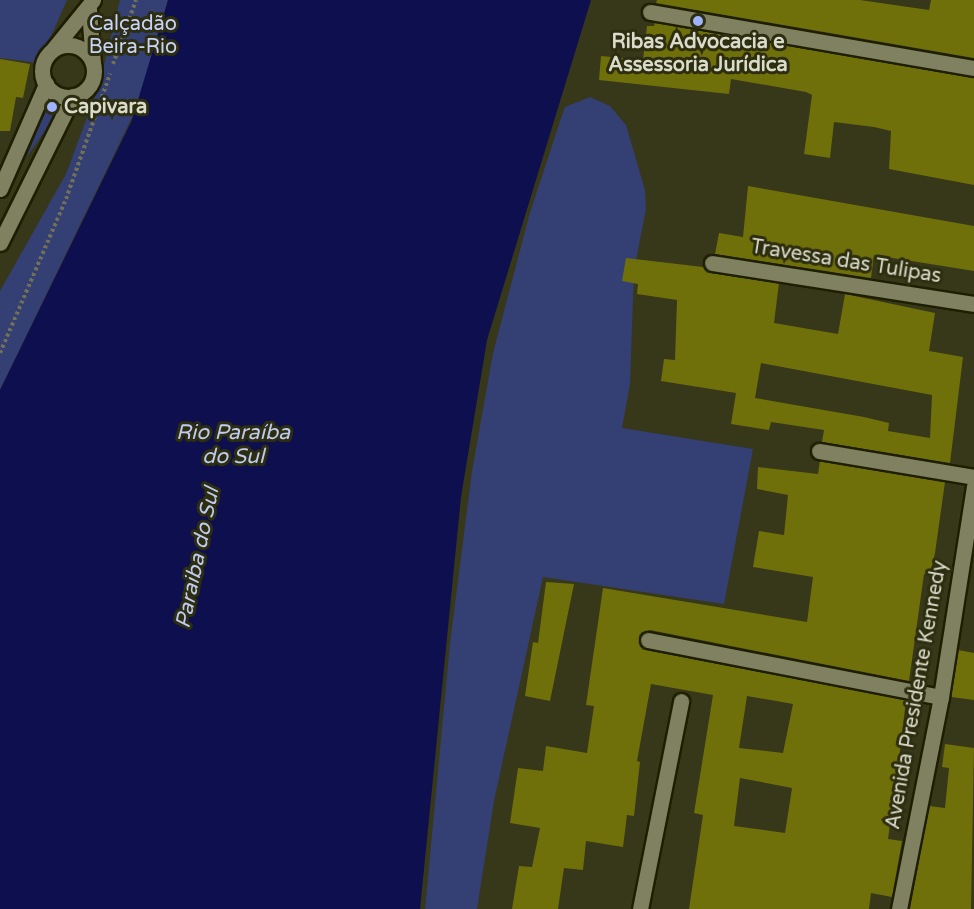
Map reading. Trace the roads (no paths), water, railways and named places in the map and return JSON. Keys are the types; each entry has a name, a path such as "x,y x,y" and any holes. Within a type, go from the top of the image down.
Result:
{"street":[{"path":"73,96 57,95 46,84 42,67 50,52 91,5"},
{"path":"0,243 73,96 90,84 93,70 91,5"},
{"path":"650,12 974,68"},
{"path":"50,52 62,46 78,48 88,55 93,70"},
{"path":"0,189 46,84"},
{"name":"Travessa das Tulipas","path":"712,263 974,304"},
{"path":"819,451 974,477"},
{"name":"Avenida Presidente Kennedy","path":"899,909 941,697 974,487"},
{"path":"648,640 941,697"},
{"path":"640,909 681,701"}],"water":[{"name":"Rio Paraíba do Sul","path":"168,0 591,0 487,340 461,497 420,909 0,909 0,390 132,120"}],"place":[{"name":"Ribas Advocacia e Assessoria Jurídica","path":"698,21"},
{"name":"Capivara","path":"52,107"}],"park label":[{"name":"Calçadão Beira-Rio","path":"133,36"}],"water label":[{"name":"Paraiba do Sul","path":"198,558"}]}
